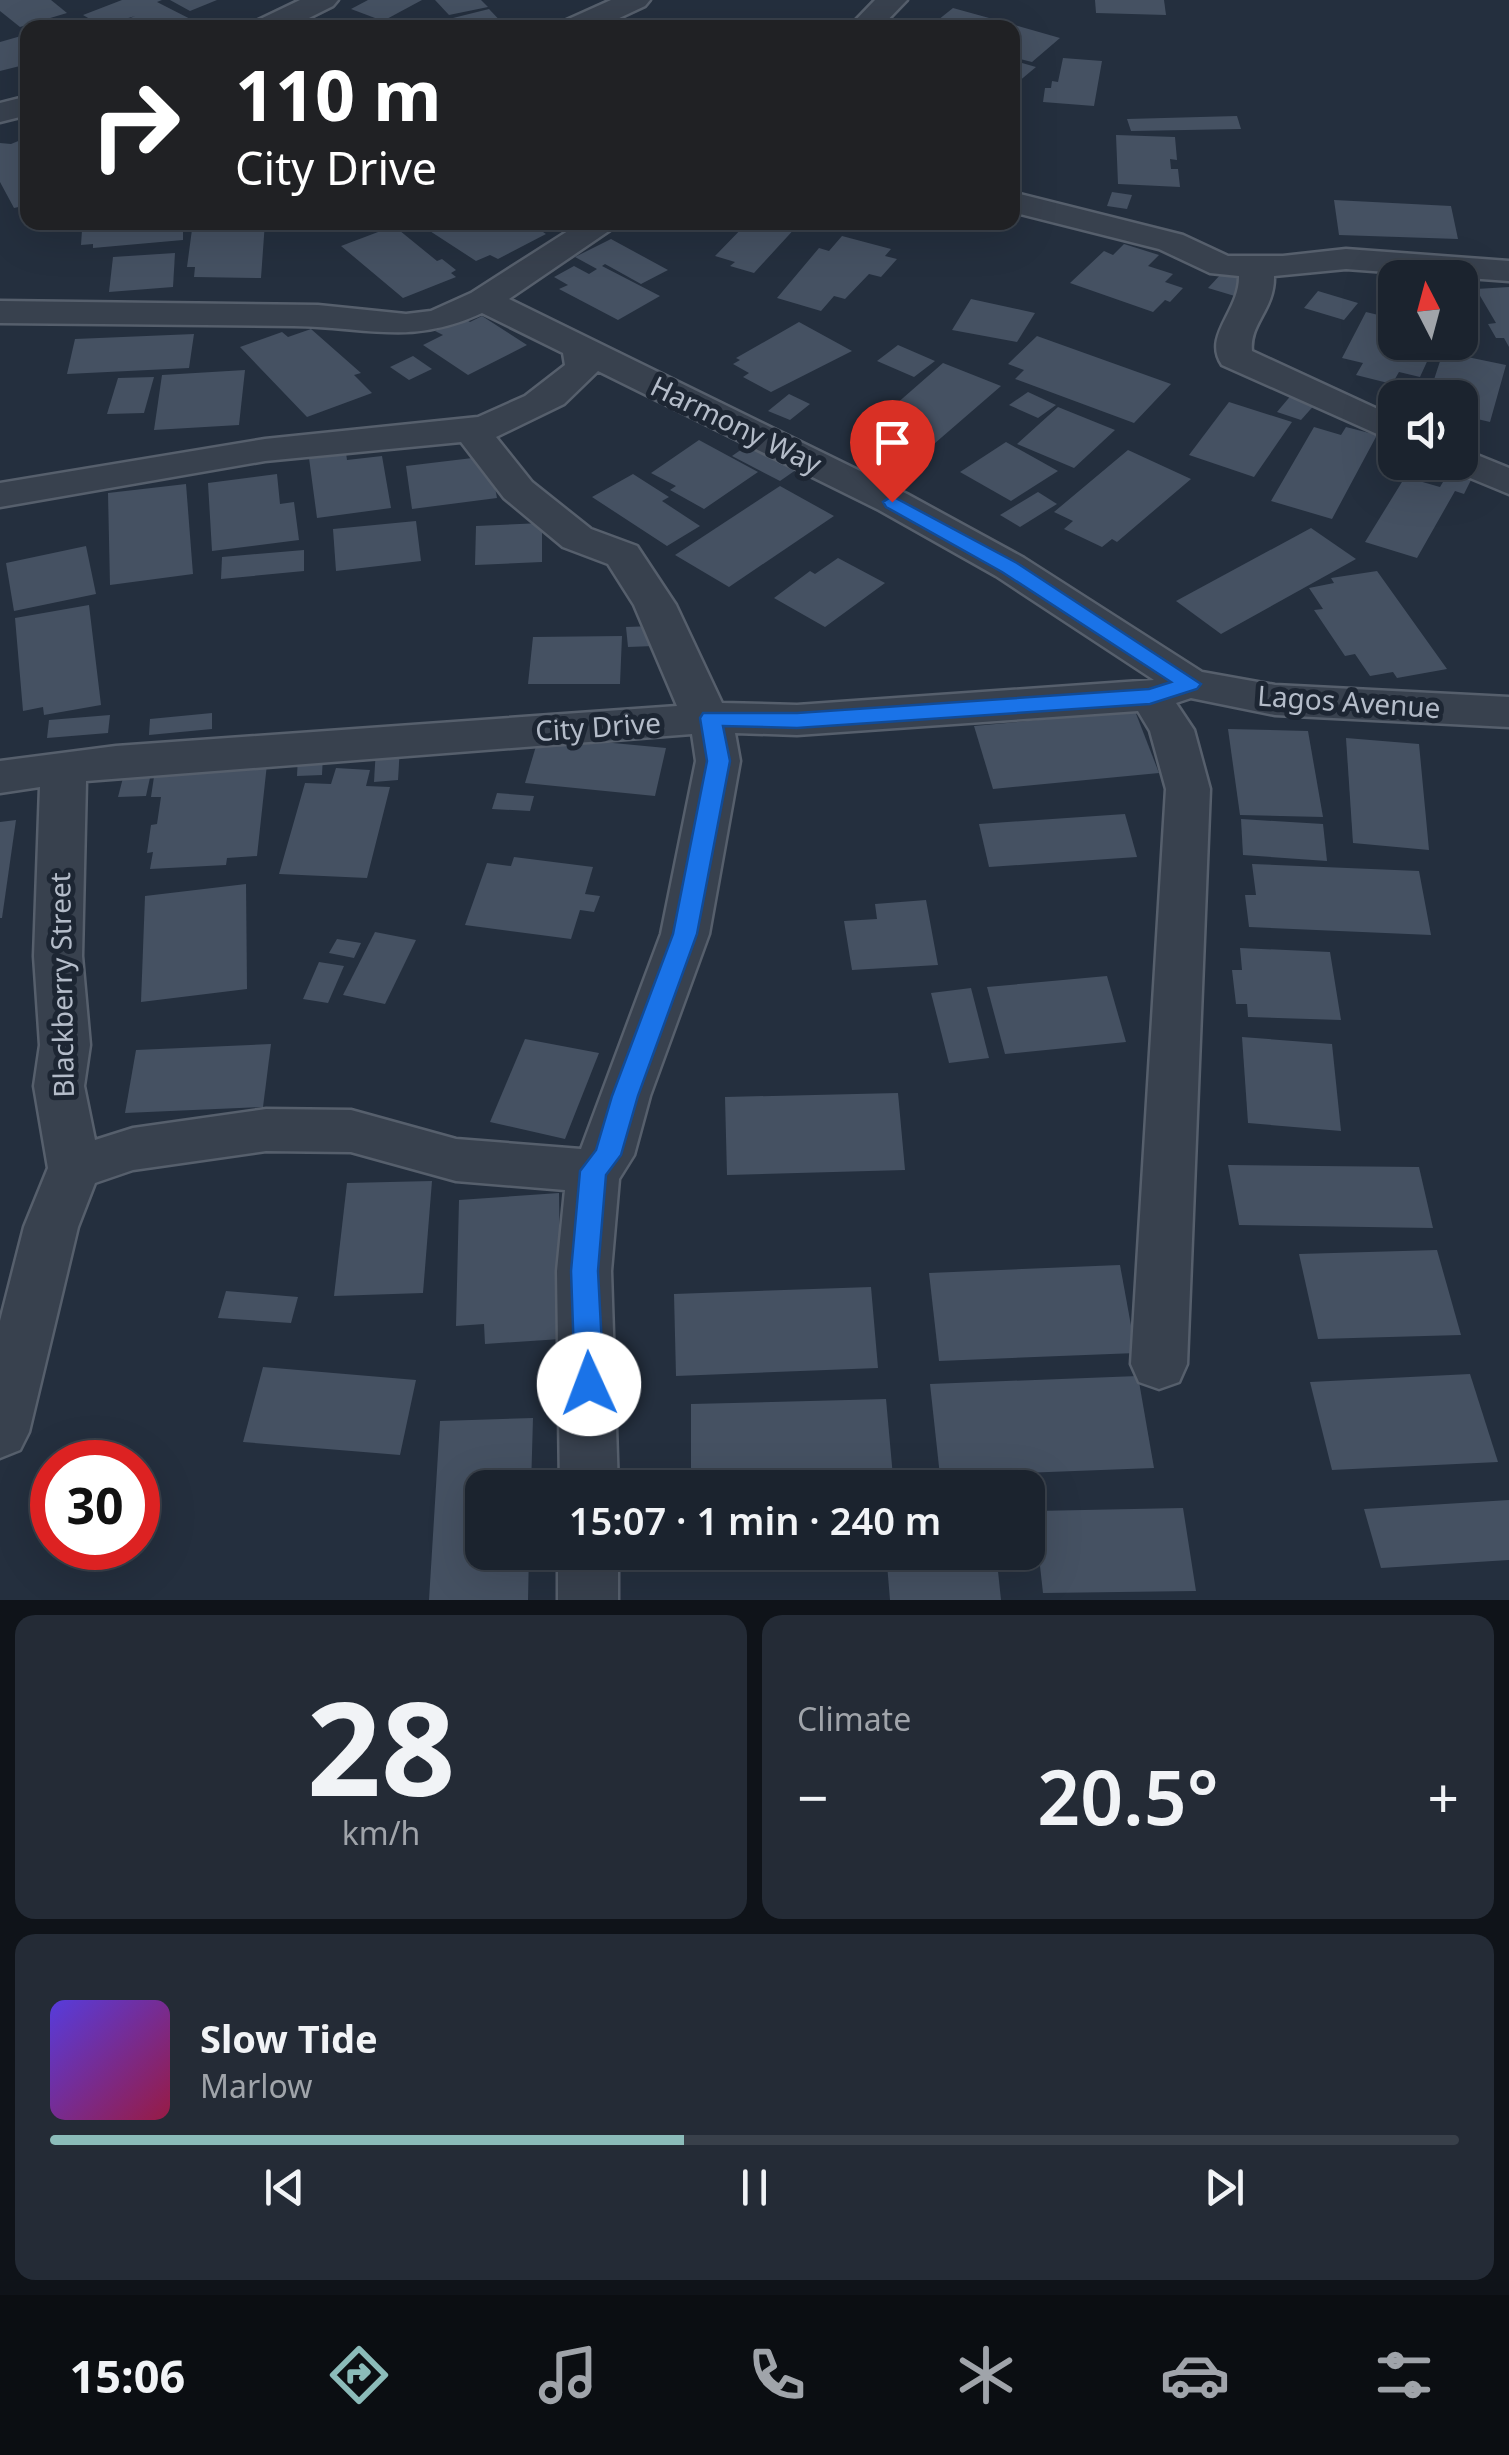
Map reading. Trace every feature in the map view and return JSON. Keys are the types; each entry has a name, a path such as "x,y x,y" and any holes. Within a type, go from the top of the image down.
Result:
{"street":[{"path":"282,20 323,0"},
{"path":"591,20 635,0"},
{"path":"871,20 892,0"},
{"path":"1020,204 1171,242 1222,266 1346,260 1509,271"},
{"path":"0,312 318,316 406,325 439,320 483,300 593,230"},
{"path":"1256,266 1258,296 1233,340 1235,356 1378,423"},
{"name":"Harmony Way","path":"483,300 581,352 792,449 1010,568 1170,690"},
{"path":"0,495 265,450 471,430 518,415 569,385 583,367 581,352"},
{"path":"471,430 518,490 577,538 623,555 655,605 699,706 711,718 718,761 685,934 625,1096 608,1155 593,1171 584,1271 589,1470"},
{"path":"1478,468 1509,482"},
{"path":"1160,1364 1188,790 1172,730 1170,690"},
{"name":"Lagos Avenue","path":"1170,690 1275,700 1509,712"},
{"name":"City Drive","path":"0,777 66,767 711,718 797,720 1170,690"},
{"name":"Blackberry Street","path":"66,767 60,813 58,956 65,1044 60,1086 74,1168"},
{"path":"0,1432 51,1227 74,1168 133,1149 266,1130 351,1131 456,1160 593,1171"},
{"path":"588,1570 588,1600"}],"building":[{"path":"0,0 51,0 67,13 44,20 20,20 20,27 0,11"},
{"path":"122,0 162,0 157,2 192,20 126,20 135,16 92,20 83,15"},
{"path":"170,0 217,0 190,11"},
{"path":"368,0 422,0 385,20 351,9"},
{"path":"435,0 481,0 488,7 449,15"},
{"path":"1095,0 1164,0 1166,15 1096,13"},
{"path":"953,8 996,20 938,20"},
{"path":"489,9 499,20 445,20"},
{"path":"1020,27 1060,38 1032,62 1020,59"},
{"path":"20,36 20,66 0,71 0,42"},
{"path":"1063,58 1102,61 1094,106 1043,102 1045,88 1051,88 1052,81 1058,82"},
{"path":"1020,62 1036,67 1020,80"},
{"path":"1237,116 1241,129 1131,131 1127,119"},
{"path":"1116,135 1175,137 1177,160 1170,159 1171,169 1178,169 1180,187 1118,184"},
{"path":"20,140 20,207 14,208 0,182 0,143"},
{"path":"1112,192 1132,195 1127,209 1107,206"},
{"path":"1334,200 1451,206 1458,239 1339,235"},
{"path":"82,230 183,230 183,240 93,248 93,244 81,245"},
{"path":"192,230 264,230 261,278 194,277 195,267 187,267"},
{"path":"383,230 399,230 437,261 442,259 456,270 451,273 456,277 403,298 341,246"},
{"path":"428,230 540,230 546,234 498,259 490,255 476,261"},
{"path":"740,230 793,230 754,273 730,266 735,262 715,256"},
{"path":"842,236 891,249 885,256 897,259 881,277 869,274 845,299 834,296 821,311 777,298 819,248 829,251"},
{"path":"611,239 668,270 641,284 605,264 602,266 660,296 618,320 559,289 568,285 554,277 574,266 589,274 597,269 575,257"},
{"path":"1124,244 1159,255 1148,266 1173,274 1165,282 1183,288 1170,302 1165,300 1153,312 1070,283 1104,251 1113,255"},
{"path":"175,253 173,287 109,292 113,257"},
{"path":"1222,273 1252,281 1238,297 1208,288"},
{"path":"1509,287 1509,347 1504,338 1496,338 1488,324 1496,323 1478,289"},
{"path":"1318,291 1358,303 1344,320 1304,308"},
{"path":"971,299 1035,313 1017,342 952,330"},
{"path":"1366,312 1378,315 1378,360 1428,360 1420,377 1399,372 1394,380 1378,380 1356,375 1363,363 1342,358"},
{"path":"482,316 527,345 468,375 423,345 443,335 435,331 463,318 470,322"},
{"path":"799,322 852,351 771,392 743,377 749,373 733,364 740,360 736,358"},
{"path":"311,329 361,373 354,375 372,393 307,417 240,347 282,332 288,337"},
{"path":"194,334 189,368 67,374 75,339"},
{"path":"1037,336 1171,384 1134,423 1015,379 1024,370 1008,364"},
{"path":"898,345 935,361 914,377 877,361"},
{"path":"413,356 432,369 409,380 390,367"},
{"path":"1478,359 1506,365 1490,422 1478,419 1478,380 1434,380 1440,360"},
{"path":"943,363 1001,386 927,450 871,426"},
{"path":"245,370 239,425 154,430 162,375"},
{"path":"154,377 144,413 107,414 118,378"},
{"path":"1028,392 1056,405 1038,418 1009,405"},
{"path":"1293,393 1317,402 1301,420 1277,412"},
{"path":"789,394 810,404 790,420 768,411"},
{"path":"1229,402 1292,422 1254,477 1189,455"},
{"path":"1058,407 1115,430 1074,468 1017,444"},
{"path":"1314,427 1341,435 1346,427 1377,435 1332,519 1271,501"},
{"path":"699,440 758,472 704,509 670,490 676,486 651,473"},
{"path":"755,440 803,465 780,481 732,456"},
{"path":"1006,442 1058,471 1011,501 960,472"},
{"path":"1128,450 1191,479 1117,542 1112,539 1102,547 1064,529 1073,521 1054,512"},
{"path":"346,453 347,460 382,456 391,508 317,518 309,458"},
{"path":"489,456 497,498 412,509 406,466"},
{"path":"277,474 280,504 294,502 299,540 212,551 208,483"},
{"path":"633,474 669,497 662,501 700,526 667,546 592,497"},
{"path":"1403,480 1440,487 1444,480 1471,480 1464,494 1455,491 1417,558 1365,542"},
{"path":"186,484 193,574 110,585 108,493"},
{"path":"780,486 834,516 729,587 675,555"},
{"path":"1038,492 1057,504 1020,527 1000,515"},
{"path":"416,521 421,561 336,571 333,529"},
{"path":"542,523 542,562 475,565 476,526"},
{"path":"1311,528 1356,559 1221,634 1176,601"},
{"path":"86,546 96,594 14,611 6,563"},
{"path":"304,550 304,571 221,579 222,557"},
{"path":"838,558 885,583 825,627 774,598 810,571 815,574"},
{"path":"1377,571 1447,669 1397,678 1393,672 1370,676 1355,654 1345,656 1314,610 1323,609 1309,588 1334,583 1331,578"},
{"path":"89,605 101,705 44,715 43,707 23,711 15,618"},
{"path":"653,626 654,646 628,647 626,627"},
{"path":"622,636 620,684 528,684 533,637"},
{"path":"1135,711 1159,773 993,789 974,726"},
{"path":"212,713 212,729 149,735 150,719"},
{"path":"110,715 108,733 47,738 49,720"},
{"path":"1228,729 1308,731 1323,817 1240,815"},
{"path":"539,736 666,748 655,796 525,783"},
{"path":"1346,738 1419,744 1429,850 1353,843"},
{"path":"400,747 398,780 374,782 376,748"},
{"path":"323,755 322,775 297,776 298,756"},
{"path":"267,764 257,856 227,858 226,865 150,869 153,852 147,853 151,825 157,824 161,797 151,797 155,770"},
{"path":"336,768 370,770 366,786 390,787 367,878 279,874 305,783 331,784"},
{"path":"151,773 146,796 118,797 124,774"},
{"path":"497,793 534,796 530,811 492,809"},
{"path":"1125,814 1137,857 989,867 979,824"},
{"path":"1241,819 1323,824 1327,861 1243,855"},
{"path":"16,820 2,918 0,918 0,822"},
{"path":"514,857 593,867 585,894 600,896 594,912 580,910 571,939 465,925 487,863 511,866"},
{"path":"1252,864 1419,871 1431,935 1249,927 1245,895 1256,895"},
{"path":"246,884 247,989 141,1002 145,896"},
{"path":"926,900 938,965 852,970 844,921 877,919 875,904"},
{"path":"375,932 416,940 385,1004 343,995"},
{"path":"337,939 361,943 354,958 329,953"},
{"path":"1240,948 1330,952 1341,1020 1248,1017 1247,1004 1236,1004 1232,970 1242,970"},
{"path":"319,962 344,966 328,1003 303,999"},
{"path":"1107,976 1126,1042 1005,1054 987,987"},
{"path":"971,988 989,1058 949,1063 931,993"},
{"path":"1242,1037 1332,1044 1341,1131 1248,1123"},
{"path":"525,1039 599,1053 565,1139 490,1122"},
{"path":"271,1044 263,1107 125,1113 136,1050"},
{"path":"898,1093 905,1170 727,1175 725,1097"},
{"path":"1228,1165 1419,1167 1433,1228 1239,1225"},
{"path":"432,1181 423,1293 334,1296 347,1183"},
{"path":"559,1193 561,1339 485,1344 484,1324 456,1326 459,1200"},
{"path":"1437,1250 1461,1335 1318,1339 1299,1254"},
{"path":"1120,1265 1136,1353 939,1361 929,1273"},
{"path":"871,1287 878,1368 676,1376 674,1294"},
{"path":"226,1291 298,1297 291,1323 218,1318"},
{"path":"263,1367 416,1380 400,1455 243,1442"},
{"path":"1470,1374 1498,1462 1332,1470 1310,1382"},
{"path":"1138,1376 1154,1468 1045,1472 939,1470 930,1384"},
{"path":"886,1399 892,1470 691,1470 691,1404"},
{"path":"533,1418 532,1470 465,1470 465,1570 529,1570 528,1600 429,1600 440,1421"},
{"path":"1509,1500 1509,1560 1381,1568 1364,1509"},
{"path":"1183,1508 1196,1591 1043,1593 1040,1570 1045,1570 1045,1511"},
{"path":"888,1570 998,1570 1001,1600 890,1600"}],"route":[{"path":"589,1384 584,1271 593,1171 608,1155 625,1096 685,934 718,761 711,718 797,720 1150,696 1190,684 1010,568 892,502"}]}
